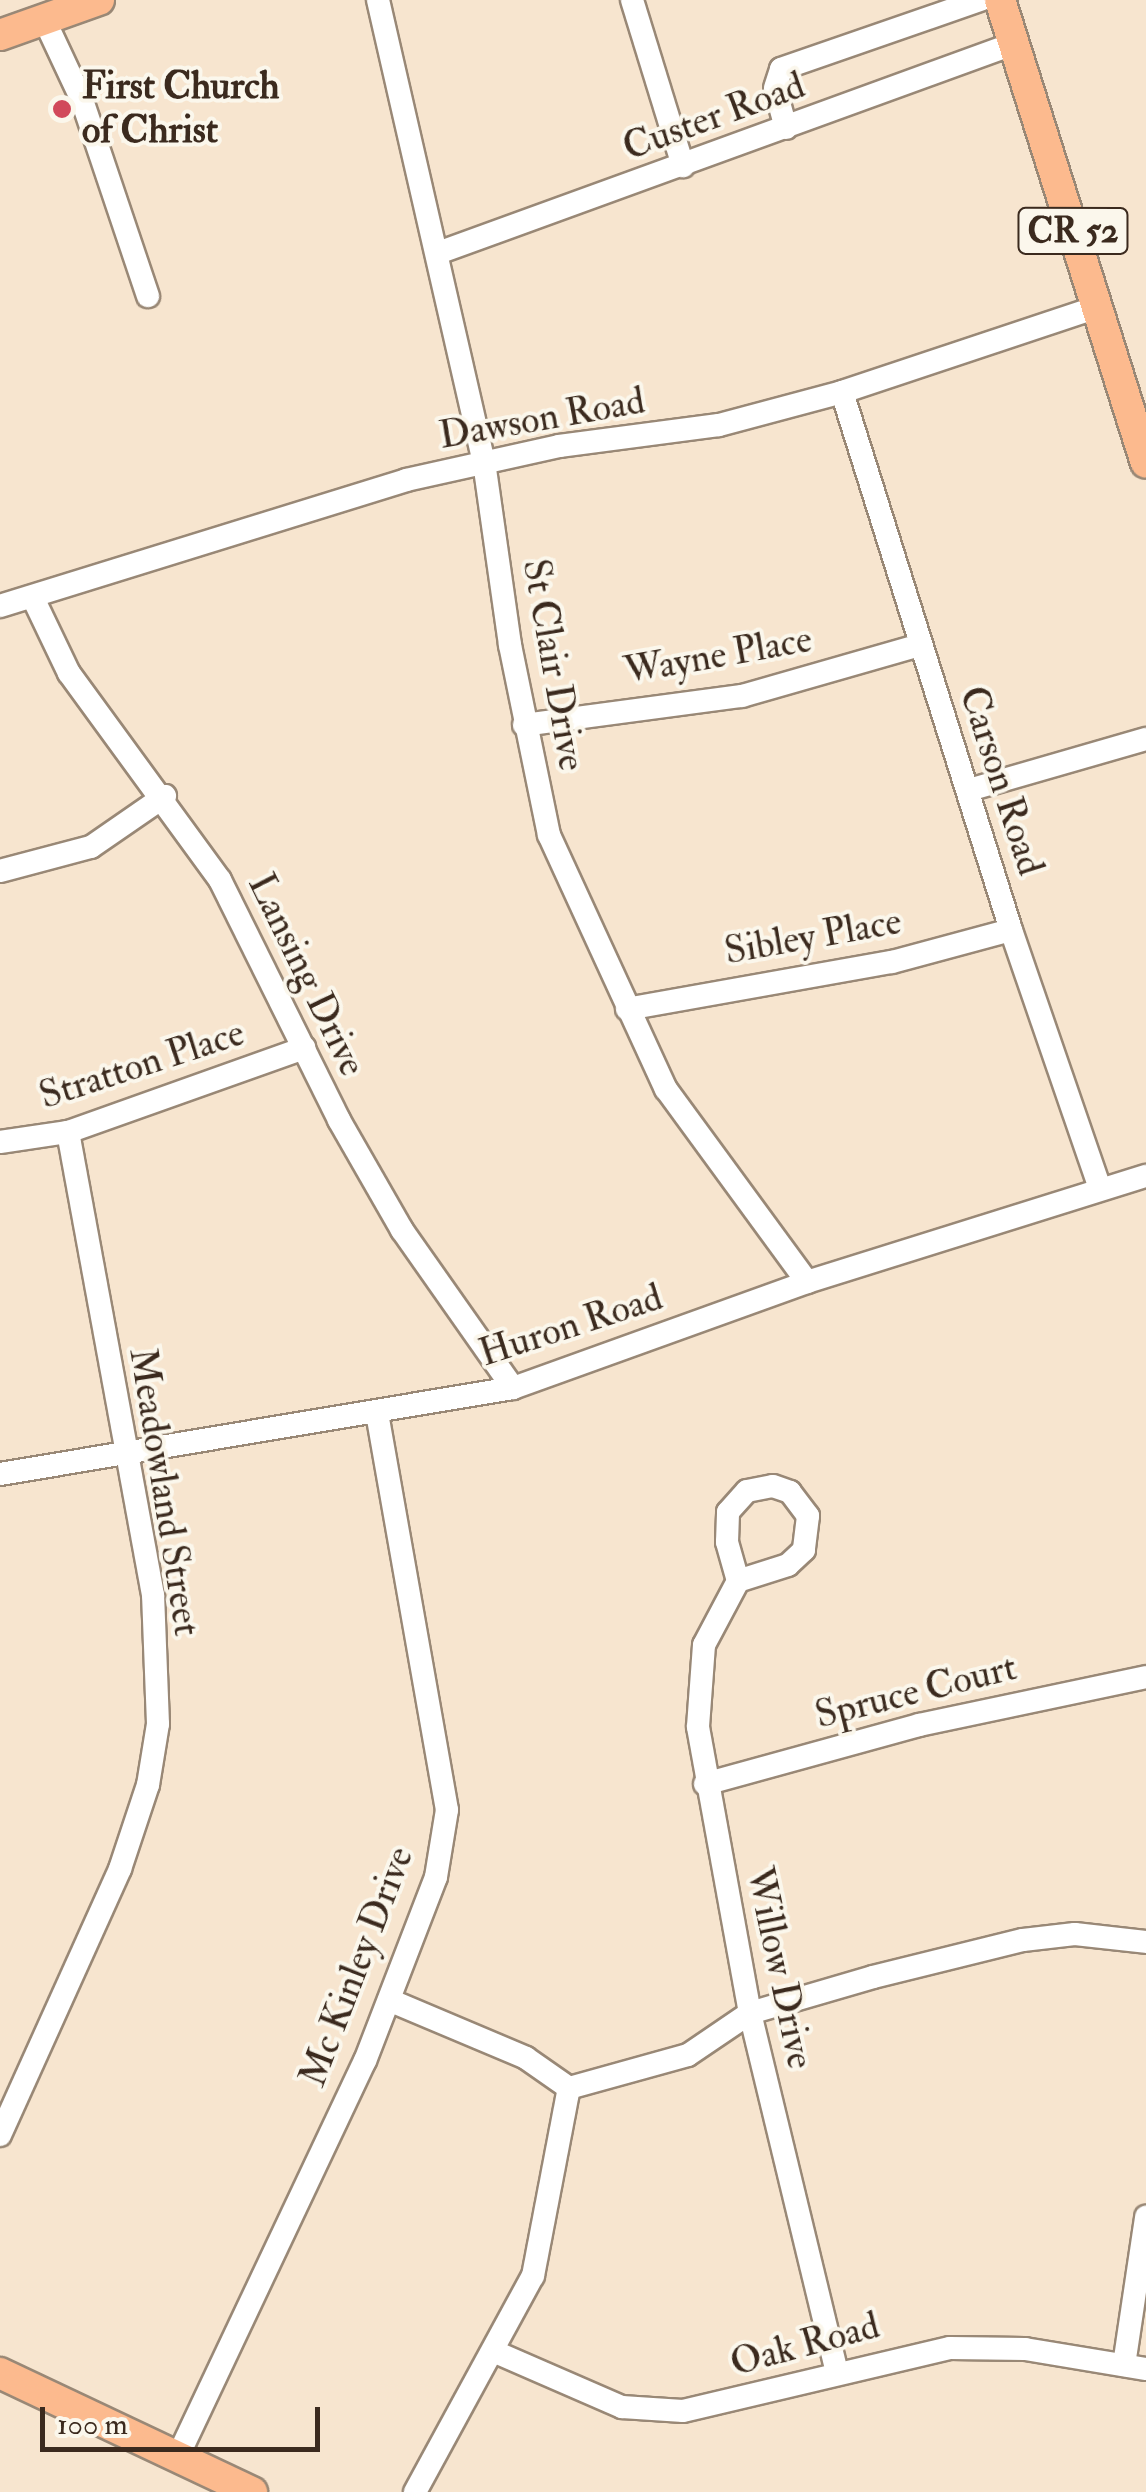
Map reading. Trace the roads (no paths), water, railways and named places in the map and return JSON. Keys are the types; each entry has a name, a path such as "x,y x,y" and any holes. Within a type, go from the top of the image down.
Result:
{"main road":[{"path":"0,35 99,0"},
{"name":"CR 52","path":"1000,0 1146,462"},
{"path":"0,2373 252,2492"}],"street":[{"name":"St Clair Drive","path":"378,0 484,462 524,726 550,835 666,1089 807,1282"},
{"path":"632,0 684,166"},
{"path":"786,128 775,88 781,70 980,0"},
{"path":"44,19 82,100 148,296"},
{"name":"Custer Road","path":"438,253 1014,44"},
{"name":"Dawson Road","path":"0,606 406,480 484,462 719,425 842,392 1098,307"},
{"name":"Carson Road","path":"842,392 1011,930 1100,1189"},
{"name":"Lansing Drive","path":"33,598 69,673 165,796 220,880 402,1230 513,1388"},
{"name":"Wayne Place","path":"524,726 742,696 920,645"},
{"path":"969,790 1146,739"},
{"path":"0,871 91,847 165,796"},
{"name":"Sibley Place","path":"627,1009 892,962 1011,930"},
{"name":"Stratton Place","path":"0,1142 68,1132 304,1048"},
{"name":"Meadowland Street","path":"0,2135 120,1869 148,1785 158,1724 155,1628 68,1132"},
{"name":"Huron Road","path":"0,1474 124,1458 513,1388 807,1282 1146,1176"},
{"name":"Mc Kinley Drive","path":"178,2456 389,2000 436,1877 447,1810 377,1412"},
{"path":"773,1486 790,1492 808,1516 804,1550 788,1565 738,1582 727,1542 728,1512 746,1491 773,1486"},
{"name":"Willow Drive","path":"738,1582 709,1635 698,1672 705,1784 750,2013 837,2373"},
{"name":"Spruce Court","path":"705,1784 919,1725 1146,1677"},
{"path":"569,2088 688,2054 750,2013 1023,1940 1075,1934 1146,1942"},
{"path":"389,2000 526,2058 569,2088"},
{"path":"415,2492 493,2351 544,2244 569,2088"},
{"path":"1135,2367 1146,2217"},
{"name":"Oak Road","path":"493,2351 622,2407 682,2411 950,2348 1025,2349 1135,2367"}],"place":[{"name":"First Church of Christ","path":"62,109"}]}
